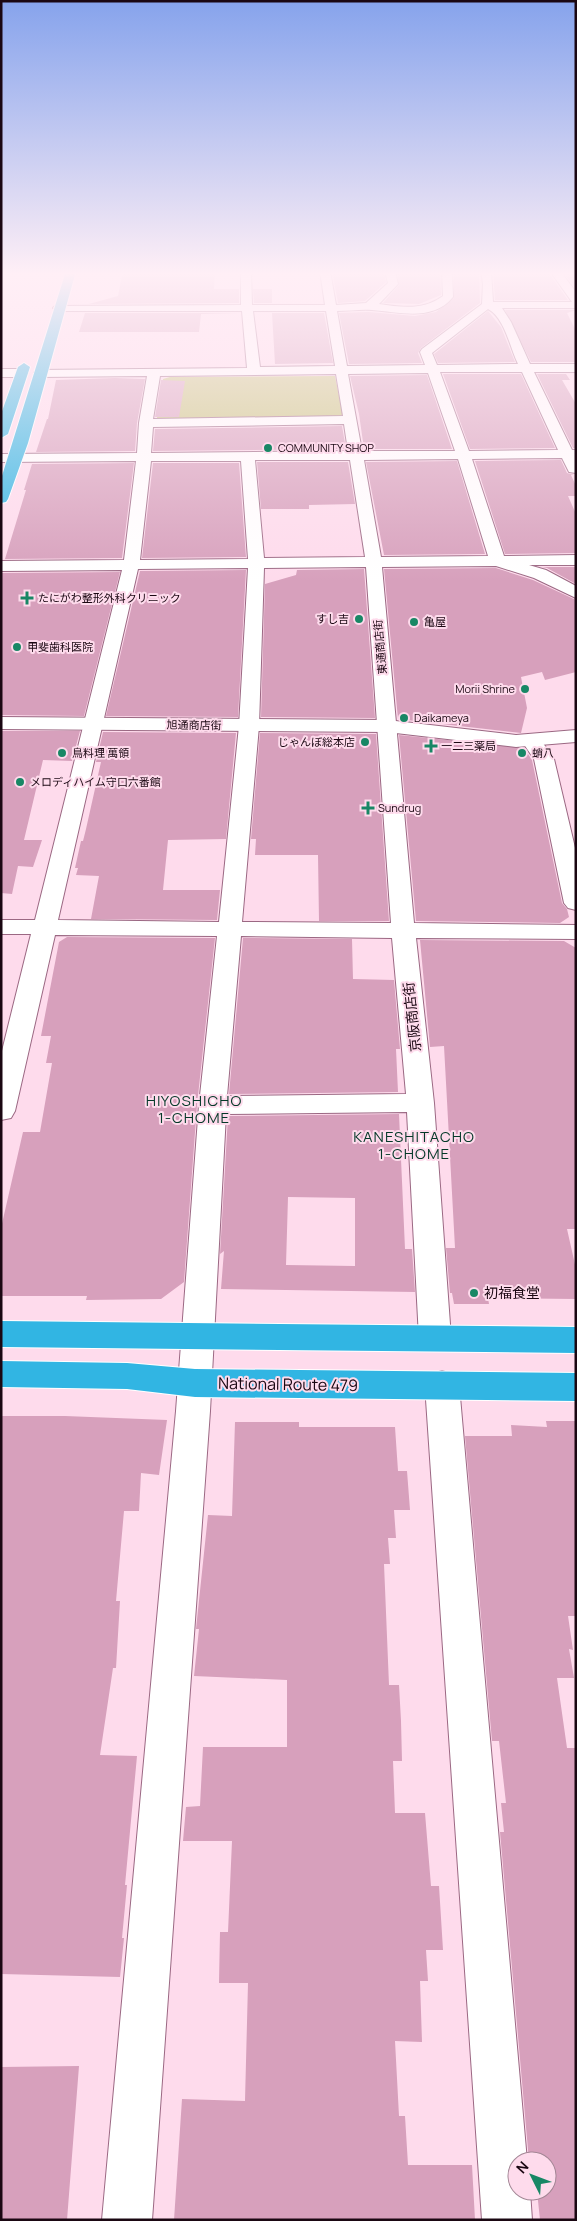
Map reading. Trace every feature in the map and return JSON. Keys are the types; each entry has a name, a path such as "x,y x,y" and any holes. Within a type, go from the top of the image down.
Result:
{"highway":[{"path":"1,434 21,375"},
{"path":"1,499 17,458 40,375"},
{"path":"1,1334 198,1337 435,1323 576,1340"},
{"name":"National Route 479","path":"1,1374 128,1376 195,1382 576,1387"}],"street":[{"path":"1,1112 131,565 144,457 146,422 154,375"},
{"name":"東通商店街","path":"343,375 374,565 388,726"},
{"path":"435,375 498,561"},
{"path":"529,375 571,454 576,472"},
{"path":"146,422 351,420"},
{"path":"1,458 571,454"},
{"path":"127,2220 195,1382 213,1105 248,726 256,563 248,456"},
{"path":"1,566 256,563 374,565 576,560"},
{"path":"498,561 540,574 576,592"},
{"name":"旭通商店街","path":"1,723 388,726 516,741 576,736"},
{"name":"京阪商店街","path":"388,726 403,930 420,1103 435,1323"},
{"path":"531,740 544,759 560,794 576,903"},
{"path":"1,927 576,932"},
{"path":"213,1105 420,1103"},
{"path":"442,1385 507,2220"}],"shaded area":[{"path":"335,376 343,415 335,418 164,420 157,418 163,379 170,377"}],"building":[{"path":"427,375 452,449 364,449 359,414 350,376"},
{"path":"443,375 521,375 555,448 470,449"},
{"path":"537,375 566,375 570,380 562,380 576,404 576,448 573,448"},
{"path":"145,379 137,423 135,451 36,452 48,419 56,380"},
{"path":"161,380 185,381 179,417 155,417"},
{"path":"342,426 346,449 153,451 155,429"},
{"path":"561,460 567,473 574,475 571,475 576,486 576,496 568,496 576,514 576,553 505,554 475,461"},
{"path":"457,461 485,554 384,555 366,462"},
{"path":"257,462 348,462 355,504 309,505 309,509 261,509"},
{"path":"134,463 122,558 5,559 32,464"},
{"path":"153,463 239,463 246,557 142,558"},
{"path":"542,567 576,567 576,584 547,568"},
{"path":"496,568 533,580 576,600 576,672 545,680 542,672 521,677 527,708 521,733 398,719 384,569"},
{"path":"364,569 375,718 261,717 265,584 296,575 297,570"},
{"path":"246,570 238,717 106,716 140,571"},
{"path":"120,572 84,716 1,715 1,573"},
{"path":"1,731 80,731 72,761 43,760 24,840 42,840 33,867 18,866 12,894 1,893"},
{"path":"103,732 236,733 226,839 168,840 163,890 220,890 217,920 91,919 99,876 76,875 78,868 75,868 101,762 96,762"},
{"path":"260,733 376,734 389,921 319,921 318,855 255,855 256,839 251,839"},
{"path":"399,735 524,748 532,760 562,903 567,909 569,917 560,923 416,921"},
{"path":"67,937 215,938 197,1105 184,1282 161,1299 86,1300 87,1296 1,1296 1,1228 23,1132 40,1132 52,1063 46,1063 51,1036 41,1036 59,942"},
{"path":"243,938 352,939 353,979 394,980 400,1049 396,1049 398,1092 229,1094"},
{"path":"420,940 564,941 576,948 576,1229 567,1229 576,1269 576,1299 488,1298 489,1304 454,1304 452,1293 450,1293 446,1248 455,1248 444,1046 430,1047"},
{"path":"399,1114 405,1249 412,1249 415,1292 221,1289 224,1251 220,1254 228,1116","holes":["288,1197 355,1198 355,1266 286,1265"]},
{"path":"1,1416 65,1416 167,1420 159,1475 141,1473 139,1511 124,1511 116,1601 120,1601 116,1668 113,1668 100,1755 137,1756 125,1885 127,1885 120,1977 1,1974"},
{"path":"546,1421 576,1421 576,1616 568,1616 573,1650 569,1649 574,1678 557,1678 567,1748 576,1748 576,2220 540,2220 538,2201 557,2201 557,2151 528,2151 500,1832 504,1832 501,1803 506,1803 499,1741 492,1741 465,1436 512,1436 511,1425 547,1427"},
{"path":"235,1422 299,1422 299,1427 395,1427 398,1471 407,1471 410,1510 394,1510 396,1538 388,1538 390,1564 384,1564 389,1685 399,1685 401,1721 402,1761 393,1761 395,1813 425,1813 431,1886 439,1886 443,1950 426,1950 428,1981 420,1981 422,2042 395,2041 399,2116 405,2116 408,2165 472,2165 475,2220 174,2220 182,2099 245,2101 248,1983 219,1983 220,1932 228,1932 232,1841 183,1841 186,1807 200,1806 203,1747 287,1747 287,1680 194,1676 199,1629 196,1629 208,1515 232,1516"},
{"path":"79,2066 67,2220 1,2220 1,2067"}],"place":[{"name":"COMMUNITY SHOP","path":"268,448"},
{"name":"たにがわ整形外科クリニック","path":"27,598"},
{"name":"すし吉","path":"359,619"},
{"name":"亀屋","path":"414,622"},
{"name":"甲斐歯科医院","path":"17,647"},
{"name":"Morii Shrine","path":"525,689"},
{"name":"Daikameya","path":"404,718"},
{"name":"じゃんぼ総本店","path":"365,742"},
{"name":"一二三薬局","path":"431,746"},
{"name":"鳥料理 萬領","path":"62,753"},
{"name":"蛸八","path":"522,753"},
{"name":"メロディハイム守口六番館","path":"20,782"},
{"name":"Sundrug","path":"368,808"},
{"name":"初福食堂","path":"474,1293"}],"district":[{"name":"HIYOSHICHO 1-CHOME","path":"194,1110"},
{"name":"KANESHITACHO 1-CHOME","path":"414,1146"}]}
